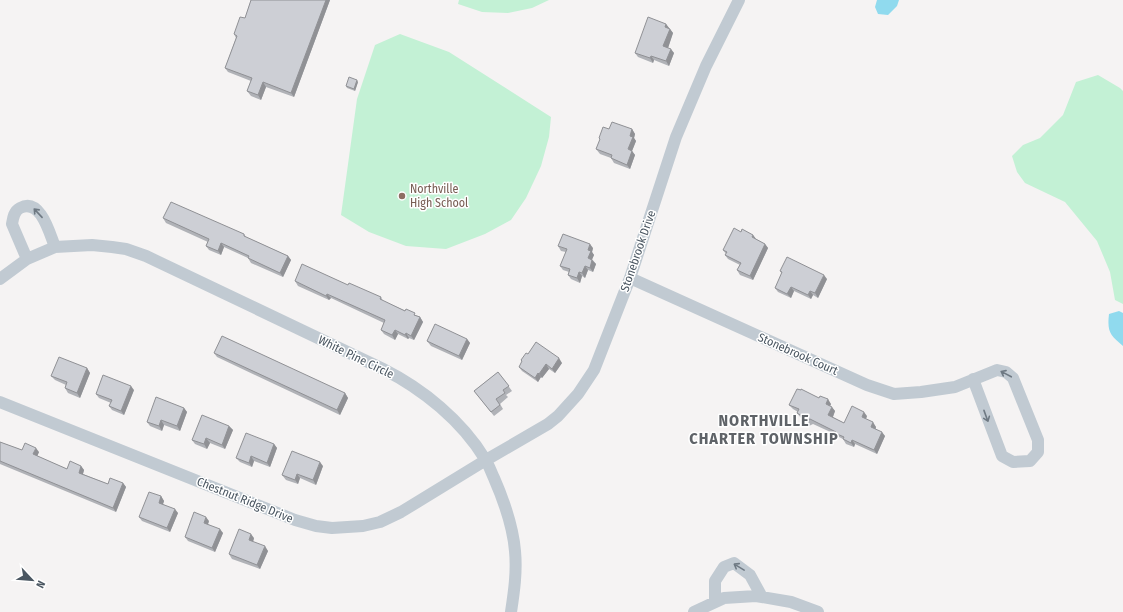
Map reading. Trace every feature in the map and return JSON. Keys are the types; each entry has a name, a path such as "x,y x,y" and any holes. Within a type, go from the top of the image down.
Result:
{"street":[{"name":"Stonebrook Drive","path":"486,460 548,424 558,416 578,394 594,370 630,278 676,137 706,66 739,0"},
{"path":"27,259 12,224 16,212 22,207 31,207 36,209 42,215 55,248"},
{"name":"White Pine Circle","path":"0,278 27,259 55,248 112,246 138,253 390,372 414,387 438,405 459,426 486,460 503,498 515,550 516,570 511,612"},
{"name":"Stonebrook Court","path":"630,278 866,385 894,394 955,387 972,379 997,370 1006,372 1013,378 1038,440 1038,452 1030,461 1013,462 1002,456 972,379"},
{"name":"Chestnut Ridge Drive","path":"0,402 295,520 316,526 332,528 363,526 380,522 401,512 486,460"},
{"path":"715,602 716,581 724,567 734,564 750,575 762,597"},
{"path":"694,612 724,598 756,596 791,602 818,612"}],"green space":[{"path":"459,0 549,0 532,8 508,13 482,12 458,4"},
{"path":"400,34 449,52 551,117 549,137 541,166 526,198 511,220 485,234 446,249 406,246 369,232 341,215 357,99 375,45"},
{"path":"1098,75 1123,91 1123,304 1115,300 1110,272 1097,241 1065,202 1025,183 1017,172 1012,156 1023,145 1040,138 1063,115 1076,82"}],"water":[{"path":"877,0 899,0 897,6 888,15 878,14 875,7"},
{"path":"1119,311 1123,313 1123,346 1112,336 1109,329 1109,314"}],"building":[{"path":"251,0 326,0 291,93 263,82 258,95 247,91 252,78 225,68 237,36 234,34 240,17 245,18"},
{"path":"648,17 666,24 665,27 670,29 663,46 671,49 666,61 635,53"},
{"path":"349,77 357,80 354,89 346,86"},
{"path":"612,122 632,129 630,136 633,137 628,149 632,151 627,165 611,158 612,155 596,149 603,127 609,129"},
{"path":"171,202 244,234 244,236 288,256 280,273 221,243 218,251 206,246 209,239 163,218"},
{"path":"734,228 741,232 742,229 753,235 752,237 765,244 750,276 737,270 741,263 725,255 727,252 723,250"},
{"path":"563,234 590,244 588,250 591,251 588,258 592,260 590,268 585,266 582,273 579,272 577,278 568,275 570,269 560,266 567,249 558,246"},
{"path":"787,257 824,275 815,293 810,291 808,295 791,287 787,294 775,288 782,272 780,271"},
{"path":"302,264 348,285 349,283 381,297 380,299 405,311 406,309 415,313 414,315 420,317 411,336 395,330 392,335 381,330 385,320 327,294 326,296 295,281"},
{"path":"435,324 467,339 459,356 427,341"},
{"path":"222,336 345,393 337,410 214,353"},
{"path":"536,342 559,358 552,369 546,364 535,378 519,367 522,361 521,360 526,353 528,354"},
{"path":"59,357 87,368 77,393 65,388 67,382 51,376"},
{"path":"498,372 509,386 503,390 505,393 496,399 500,405 491,412 474,391"},
{"path":"103,375 131,386 121,411 109,406 112,400 96,394"},
{"path":"797,389 801,389 819,398 820,396 828,399 826,404 832,407 828,415 844,423 852,406 864,412 862,417 873,422 871,427 882,432 874,450 852,440 851,443 843,439 844,437 835,433 836,432 810,419 805,421 804,417 797,413 799,409 789,405"},
{"path":"156,397 184,408 177,426 161,420 159,426 147,422"},
{"path":"202,415 229,426 222,445 206,438 204,444 192,440"},
{"path":"246,433 274,444 267,463 251,456 249,463 236,458"},
{"path":"0,442 22,450 25,443 36,448 33,454 67,469 70,461 81,466 79,473 108,484 110,478 123,483 113,508 0,461"},
{"path":"292,451 320,462 313,480 297,474 295,480 282,475"},
{"path":"149,492 161,496 159,503 175,509 167,528 139,517"},
{"path":"194,512 206,517 204,523 220,529 212,548 185,537"},
{"path":"239,529 251,534 249,540 265,546 257,565 229,554"}],"place":[{"name":"Northville High School","path":"402,196"}],"district":[{"name":"NORTHVILLE CHARTER TOWNSHIP","path":"764,429"}]}
